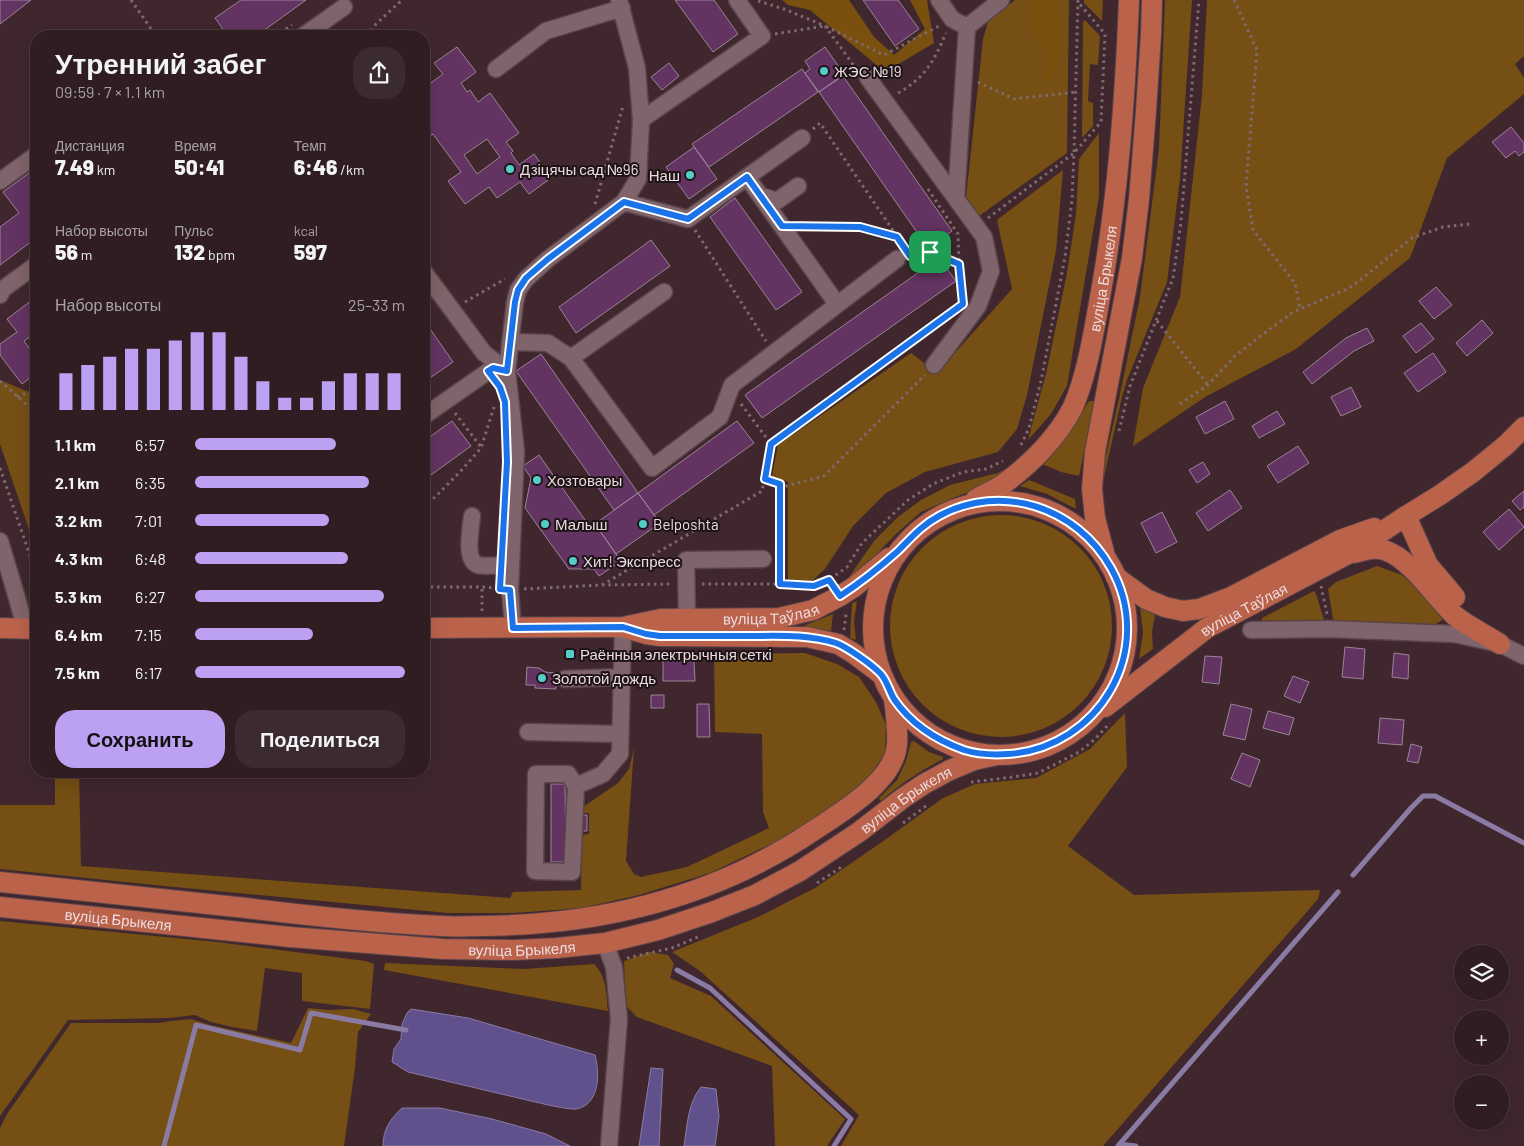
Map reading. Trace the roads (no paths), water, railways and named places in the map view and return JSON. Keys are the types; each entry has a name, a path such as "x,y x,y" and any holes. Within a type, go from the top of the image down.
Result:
{"main road":[{"name":"вуліца Брыкеля","path":"963,506 1001,486 1028,464 1057,432 1072,408 1082,383 1096,321 1113,217 1126,68 1129,0"},
{"name":"вуліца Брыкеля","path":"1105,556 1095,518 1092,489 1095,452 1133,248 1147,102 1152,0"},
{"name":"вуліца Таўлая","path":"1091,717 1153,671 1206,628 1348,554 1473,472 1506,445 1524,427"},
{"path":"986,501 1009,501 1031,504 1053,512 1073,524 1090,538 1105,556 1116,576 1124,600 1127,625 1125,651 1118,675 1107,697 1091,717 1071,734 1048,746 1023,753 997,755 967,751 939,740 914,722 894,699 881,674 874,649 872,623 876,597 885,573 898,550 917,531 939,516 963,506 986,501"},
{"path":"1406,516 1428,565 1444,586 1500,644"},
{"name":"вуліца Таўлая","path":"1116,576 1146,599 1165,607 1183,611 1199,609 1231,597 1340,540 1406,516"},
{"path":"1348,554 1369,549 1383,550 1395,554 1408,565 1455,616 1500,644"},
{"name":"вуліца Таўлая","path":"430,628 623,627 661,619 779,618 813,610 840,596 854,587 898,550"},
{"name":"вуліца Таўлая","path":"623,627 660,636 807,637 838,644 881,674"},
{"path":"0,628 30,628"},
{"name":"вуліца Брыкеля","path":"0,882 125,894 292,914 443,926 511,926 603,916 646,906 700,889 742,872 789,848 843,811 878,782 892,764 897,746 894,699"},
{"name":"вуліца Брыкеля","path":"0,907 290,937 443,950 558,948 609,952 667,927 755,895 800,871 859,832 924,784 974,760 997,755"}],"street":[{"path":"641,120 762,36 737,0"},
{"path":"939,0 960,23 964,76 956,198"},
{"path":"960,23 1002,0"},
{"path":"496,69 546,31 621,4 637,68 641,120 638,178 624,202 548,259 526,278 518,290 507,371 516,451 510,565 513,628"},
{"path":"311,30 344,7"},
{"path":"865,77 984,236 991,271 978,306 934,366"},
{"path":"624,202 688,219 802,138"},
{"path":"0,181 30,159"},
{"path":"747,177 837,304"},
{"path":"760,196 777,201 798,186"},
{"path":"510,342 548,343 571,358 652,468 720,417 732,385 837,304 904,258"},
{"path":"1,289 30,269"},
{"path":"430,280 484,353 507,371"},
{"path":"571,358 664,292"},
{"path":"430,412 493,368 507,371"},
{"path":"472,516 469,554 472,561 478,565 510,565"},
{"path":"0,541 17,598 30,626"},
{"path":"687,619 686,560 763,560"},
{"path":"576,786 603,774 620,754 623,627"},
{"path":"1251,630 1329,629 1454,634 1500,644 1524,656"},
{"path":"565,679 622,677"},
{"path":"528,732 620,734"},
{"path":"536,774 568,774 576,786 572,872 535,871 536,774"},
{"path":"609,952 614,967 619,1019 609,1146"}],"waterway":[{"path":"1353,875 1423,796 1435,796 1524,843"},
{"path":"1118,1146 1338,892"},
{"path":"677,970 710,988 851,1119 834,1146"},
{"path":"164,1146 196,1025 300,1050 311,1013 406,1030"},
{"path":"1120,1144 1136,1146"}],"place":[{"name":"ЖЭС №19","path":"824,71"},
{"name":"Дзіцячы сад №96","path":"510,169"},
{"name":"Наш","path":"690,175"},
{"name":"Хозтовары","path":"537,480"},
{"name":"Малыш","path":"545,524"},
{"name":"Belposhta","path":"643,524"},
{"name":"Хит! Экспресс","path":"573,561"},
{"name":"Раённыя электрычныя сеткі","path":"570,654"},
{"name":"Золотой дождь","path":"542,678"}]}
